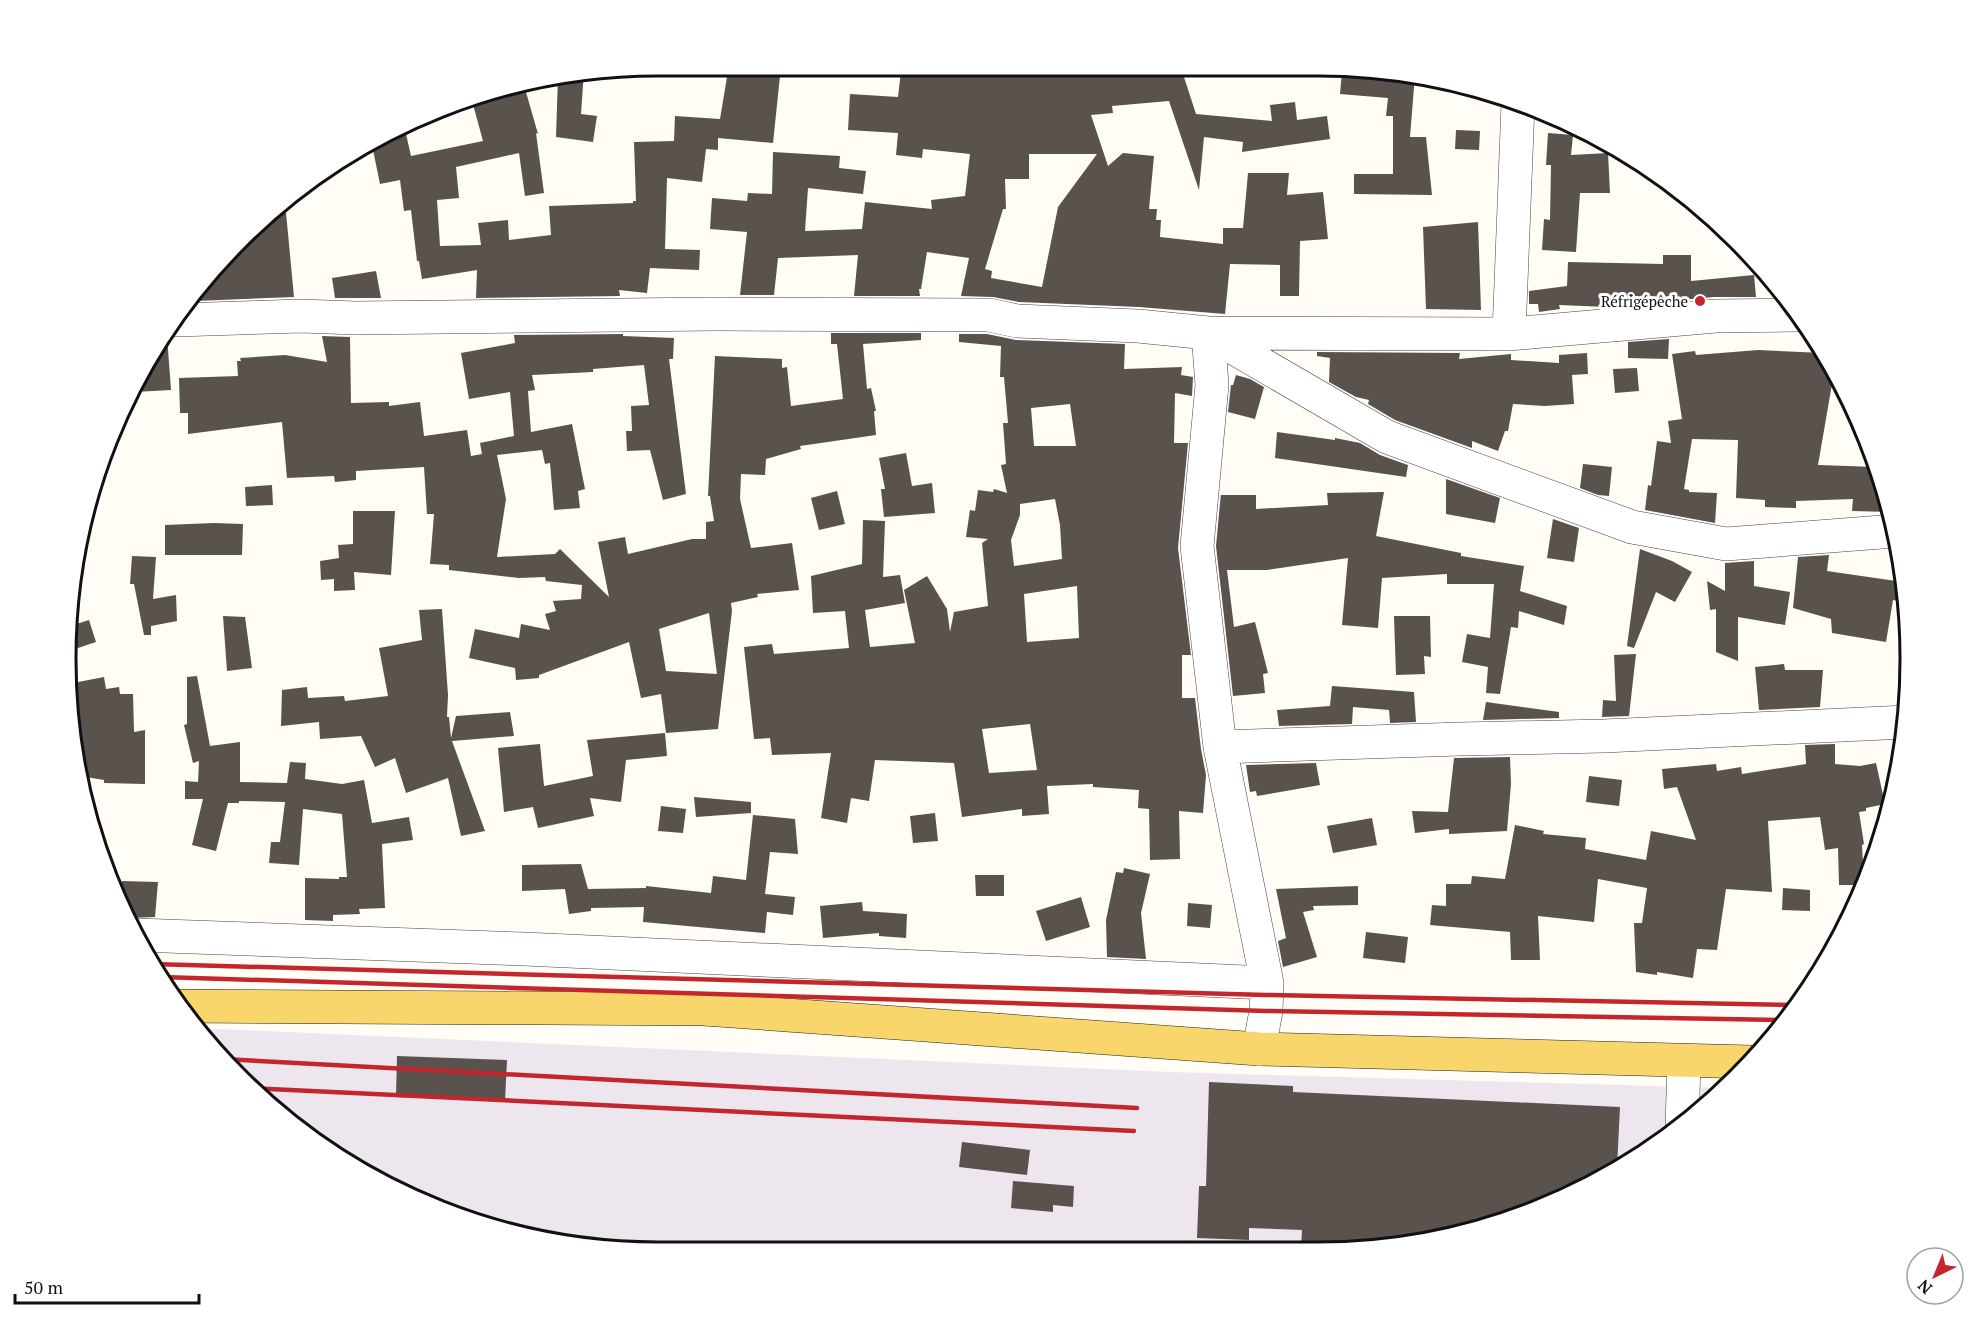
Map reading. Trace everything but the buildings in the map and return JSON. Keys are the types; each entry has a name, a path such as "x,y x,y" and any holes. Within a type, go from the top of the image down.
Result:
{"main road":[{"path":"191,1006 704,1009 1259,1049 1738,1062"}],"street":[{"path":"1509,334 1518,112"},
{"path":"186,320 301,316 356,318 714,314 989,315 1017,321 1138,326 1208,333 1509,334 1716,316 1788,315"},
{"path":"1208,333 1387,437 1632,527 1726,544 1886,532"},
{"path":"1208,333 1212,385 1197,546 1220,747 1267,983 1266,1011 1259,1049"},
{"path":"1220,747 1604,736 1897,722"},
{"path":"147,935 536,949 1267,983"},
{"path":"1682,1113 1684,1062"}],"shaded area":[{"path":"209,1028 1170,1072 1712,1088 1673,1121 1609,1163 1576,1181 1503,1212 1444,1227 1394,1237 1318,1242 659,1242 583,1237 508,1222 472,1211 401,1181 368,1163 304,1121 275,1097 247,1071"}],"railway":[{"path":"164,964 1266,995 1787,1005"},
{"path":"172,977 1266,1011 1775,1020"},
{"path":"237,1060 1137,1108"},
{"path":"266,1089 1134,1131"}],"place":[{"name":"Réfrigépêche","path":"1700,301"}]}
